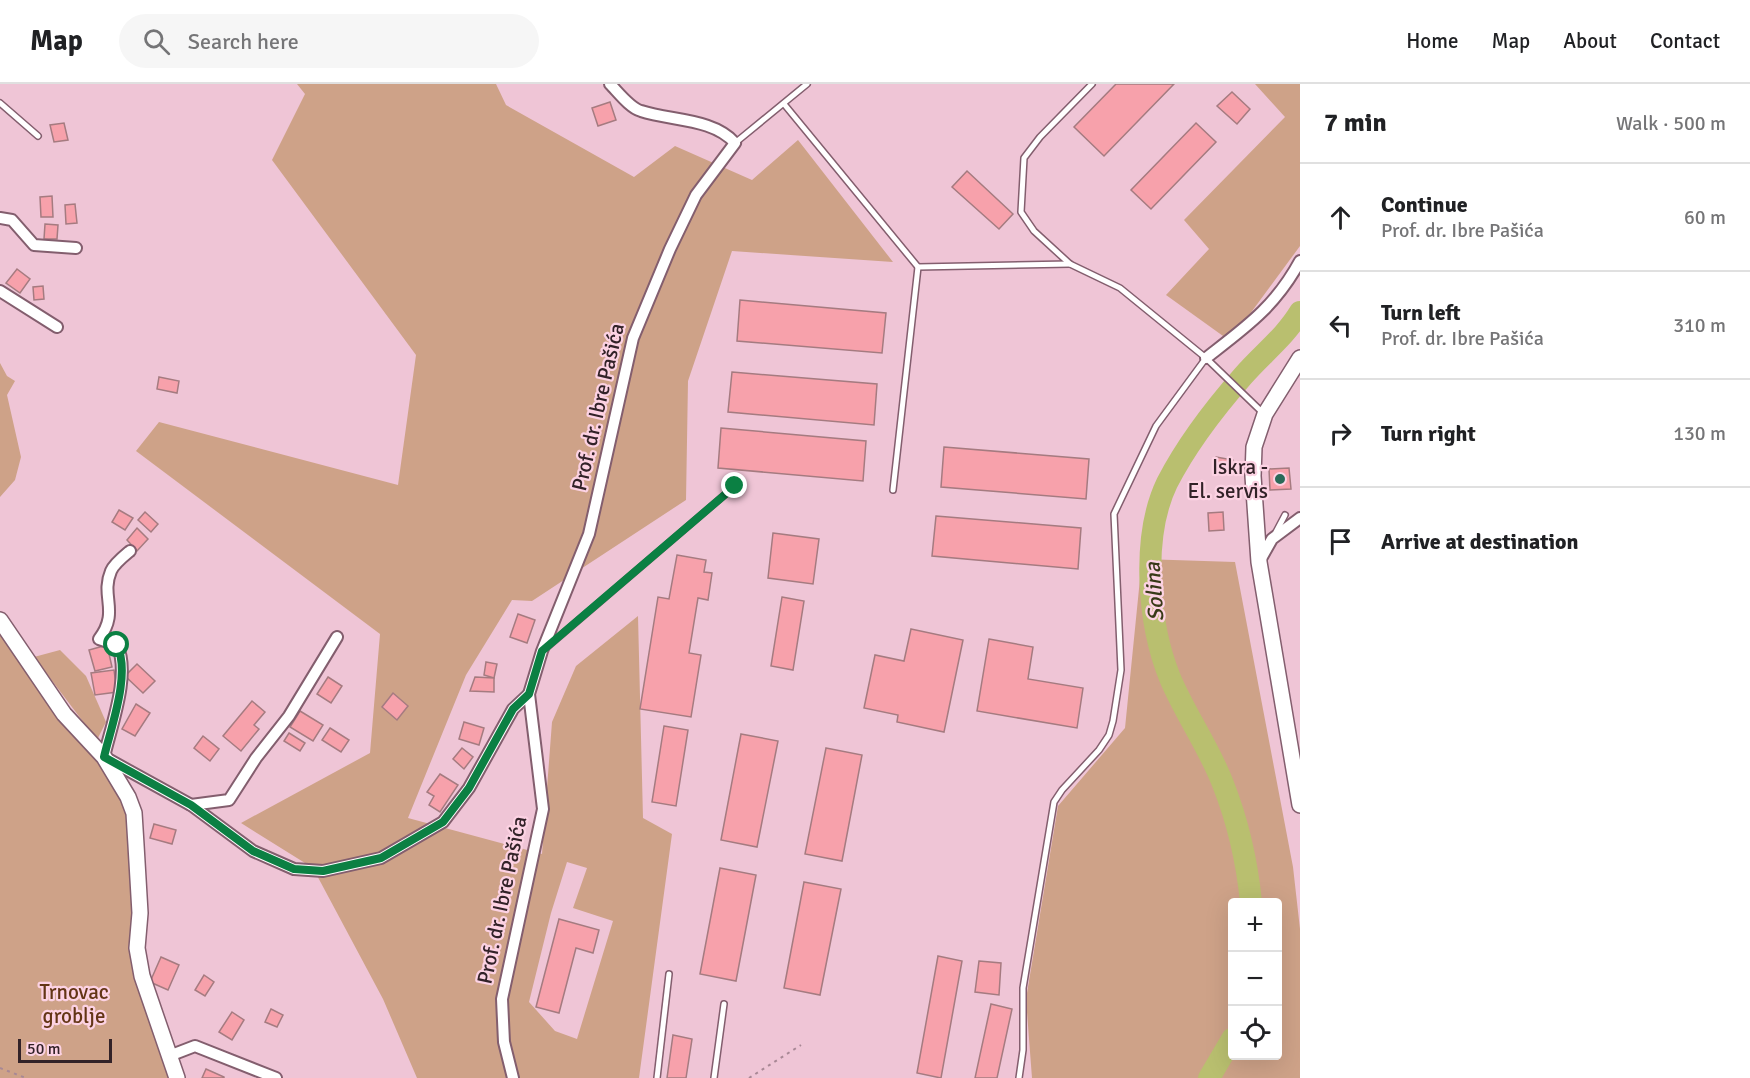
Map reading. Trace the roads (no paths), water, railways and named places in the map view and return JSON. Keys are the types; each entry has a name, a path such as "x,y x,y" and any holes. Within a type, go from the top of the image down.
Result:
{"street":[{"path":"610,84 638,111 688,120 726,133 735,143"},
{"name":"Prof. dr. Ibre Pašića","path":"513,1078 504,1042 502,999 543,809 529,694 542,651 589,534 633,338 670,249 696,195 735,143"},
{"path":"0,218 12,220 34,245 76,248"},
{"path":"1206,358 1264,314 1290,279 1300,261"},
{"path":"0,291 57,327"},
{"path":"1299,796 1259,562 1253,466 1254,447 1264,414 1300,358"},
{"path":"1259,562 1272,539 1300,518"},
{"path":"104,757 122,684 121,654 117,645 99,639 110,619 108,591 111,571 130,551"},
{"name":"Prof. dr. Ibre Pašića","path":"0,621 64,714 104,757 128,797 134,813 140,913 136,948 142,976 177,1078"},
{"path":"191,805 229,800 256,758 289,716 338,637"},
{"name":"Prof. dr. Ibre Pašića","path":"104,757 191,805 253,851 294,869 323,871 381,858 443,822 469,788 513,709 529,694"},
{"path":"169,1056 195,1046 276,1078"}],"lane":[{"path":"735,143 807,84"},
{"path":"1092,84 1041,136 1024,159 1021,212 1034,231 1070,264 1119,288 1206,358 1264,414"},
{"path":"0,103 38,136"},
{"path":"784,104 918,267 892,490"},
{"path":"918,267 1070,264"},
{"path":"1019,1078 1023,1050 1023,988 1054,802 1109,735 1116,709 1121,670 1114,514 1156,426 1206,358"},
{"path":"542,651 735,486"},
{"path":"1272,539 1285,515"},
{"path":"657,1078 669,974"},
{"path":"714,1078 724,1004"}],"waterway":[{"name":"Solina","path":"1250,898 1241,842 1228,798 1211,757 1176,691 1162,656 1150,580 1153,529 1167,483 1183,454 1222,401 1300,312"},
{"name":"Solina","path":"1209,1078 1228,1046"}],"place":[{"name":"Iskra - El. servis","path":"1280,479"}],"park label":[{"name":"Trnovac groblje","path":"74,1004"}]}
